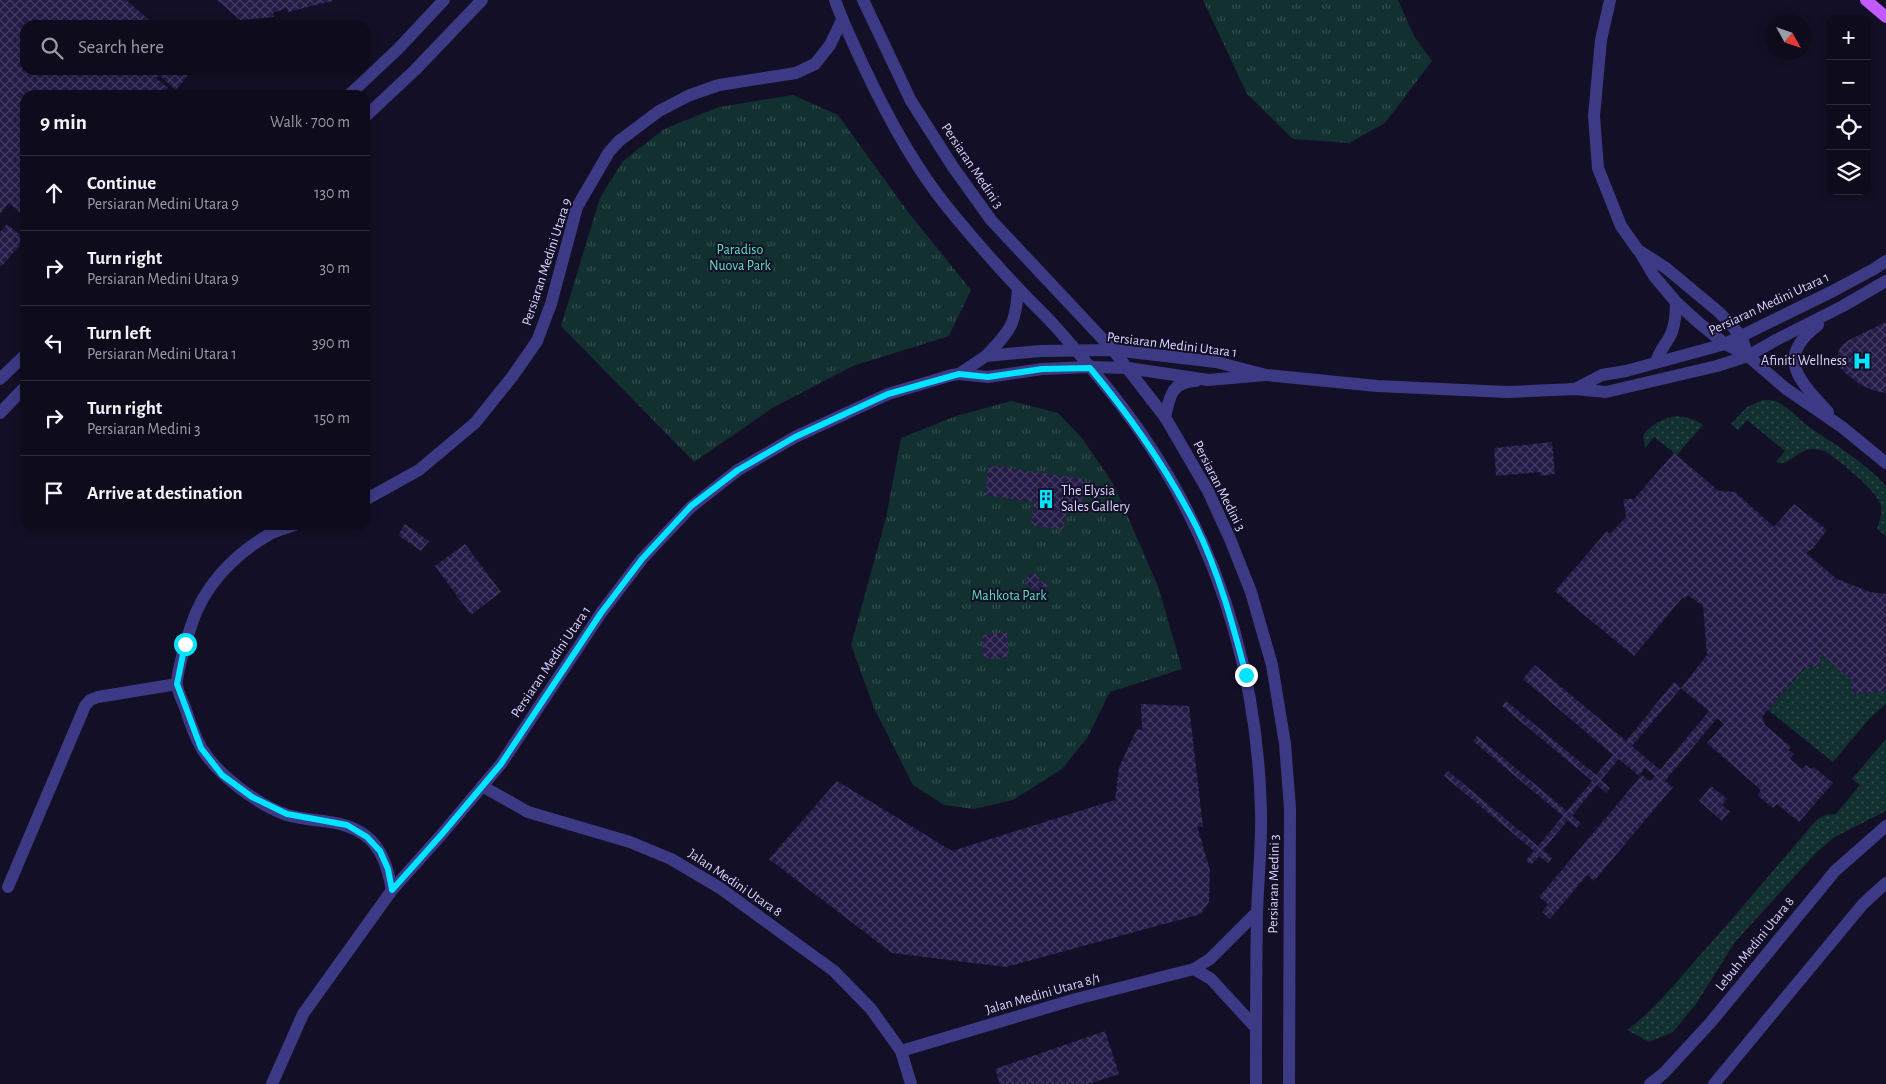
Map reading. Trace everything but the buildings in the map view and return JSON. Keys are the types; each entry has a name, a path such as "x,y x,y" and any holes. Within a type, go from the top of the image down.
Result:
{"main road":[{"path":"1866,0 1886,17"}],"street":[{"path":"370,75 398,49 444,0"},
{"path":"370,112 415,70 482,0"},
{"name":"Persiaran Medini 3","path":"835,0 842,20 881,104 913,160 946,205 1018,288 1054,325 1136,426 1166,472 1196,528 1222,592 1235,631 1246,675 1257,754 1261,812 1257,912 1256,1084"},
{"name":"Persiaran Medini 3","path":"863,0 911,101 953,167 991,220 1113,350 1165,417 1208,491 1251,592 1272,665 1285,744 1290,808 1288,1084"},
{"path":"1610,0 1601,40 1594,116 1598,168 1621,226 1654,276 1676,302 1725,344 1748,356 1785,388 1842,427 1886,463"},
{"name":"Persiaran Medini Utara 9","path":"370,497 419,470 475,423 512,377 537,341 551,304 577,207 609,152 619,141 659,111 690,95 719,85 796,73 815,64 830,45 842,20"},
{"path":"353,90 370,75"},
{"path":"1638,250 1666,268 1720,313 1740,336 1748,356"},
{"name":"Persiaran Medini Utara 1","path":"1575,390 1602,375 1626,371 1725,344 1833,291 1886,261"},
{"name":"Persiaran Medini Utara 1","path":"272,1084 303,1014 392,890 501,764 601,613 642,559 691,506 738,470 795,437 888,394 959,374 986,356 1040,351 1113,350 1216,362 1266,375 1376,386 1507,392 1575,390 1606,392 1717,366 1748,356 1843,306 1886,280"},
{"path":"986,356 1007,335 1014,320 1018,288"},
{"path":"1656,362 1661,348 1670,336 1676,315 1676,302"},
{"path":"1842,427 1800,380 1795,366 1795,353 1805,335 1843,306"},
{"path":"0,379 20,360"},
{"name":"Persiaran Medini Utara 1","path":"959,374 988,377 1042,369 1128,368 1208,380 1266,375"},
{"path":"1165,417 1174,389 1184,382 1208,380"},
{"path":"0,413 20,392"},
{"path":"281,530 250,546 225,569 204,594 185,644 177,684 201,748 222,775 252,797 287,814 347,825 367,837 380,851 388,869 392,890"},
{"path":"8,887 85,706 90,700 98,697 177,684"},
{"name":"Jalan Medini Utara 8","path":"482,786 528,812 630,842 672,859 720,888 834,971 870,1009 902,1051 911,1084"},
{"name":"Lebuh Medini Utara 8","path":"1650,1084 1664,1073 1711,1022 1835,872 1886,826"},
{"path":"1714,1084 1864,904 1886,883"},
{"name":"Jalan Medini Utara 8/1","path":"902,1051 1076,999 1194,969 1210,959 1257,912"},
{"path":"1194,969 1211,979 1256,1028"}],"green space":[{"path":"1203,0 1398,0 1414,36 1432,61 1385,123 1349,143 1293,139 1247,94"},
{"name":"Paradiso Nuova Park","path":"793,95 838,115 908,212 971,290 949,336 853,366 774,407 694,462 561,326 600,198 623,161 664,129 719,107"},
{"path":"1763,400 1775,401 1784,406 1809,427 1859,462 1886,486 1886,536 1877,529 1881,510 1877,498 1855,475 1829,454 1813,449 1802,452 1786,462 1776,462 1785,451 1747,420 1738,430 1731,424 1747,407"},
{"name":"Mahkota Park","path":"1011,401 1058,413 1082,438 1114,485 1158,586 1182,669 1110,692 1087,738 1062,769 1013,800 974,809 944,805 913,785 874,708 851,645 886,518 901,438 956,416"},
{"path":"1677,416 1697,421 1703,425 1677,455 1654,437 1645,448 1643,435 1646,431 1658,422"},
{"path":"1819,652 1851,680 1853,694 1886,691 1886,704 1870,718 1833,762 1768,710"},
{"path":"1886,739 1886,811 1833,838 1816,853 1735,942 1696,1004 1673,1032 1649,1042 1627,1030 1645,1015 1670,989 1815,822 1825,815 1836,814 1860,785 1852,779"}],"place":[{"name":"Afiniti Wellness","path":"1862,361"},
{"name":"The Elysia Sales Gallery","path":"1046,499"}],"route":[{"path":"185,644 177,684 201,748 222,775 252,797 287,814 347,825 367,837 380,851 388,869 392,890 501,764 601,613 642,559 691,506 738,470 795,437 888,394 952,375 988,377 1042,369 1090,368 1141,433 1166,472 1196,528 1222,592 1235,631 1246,675"}]}
